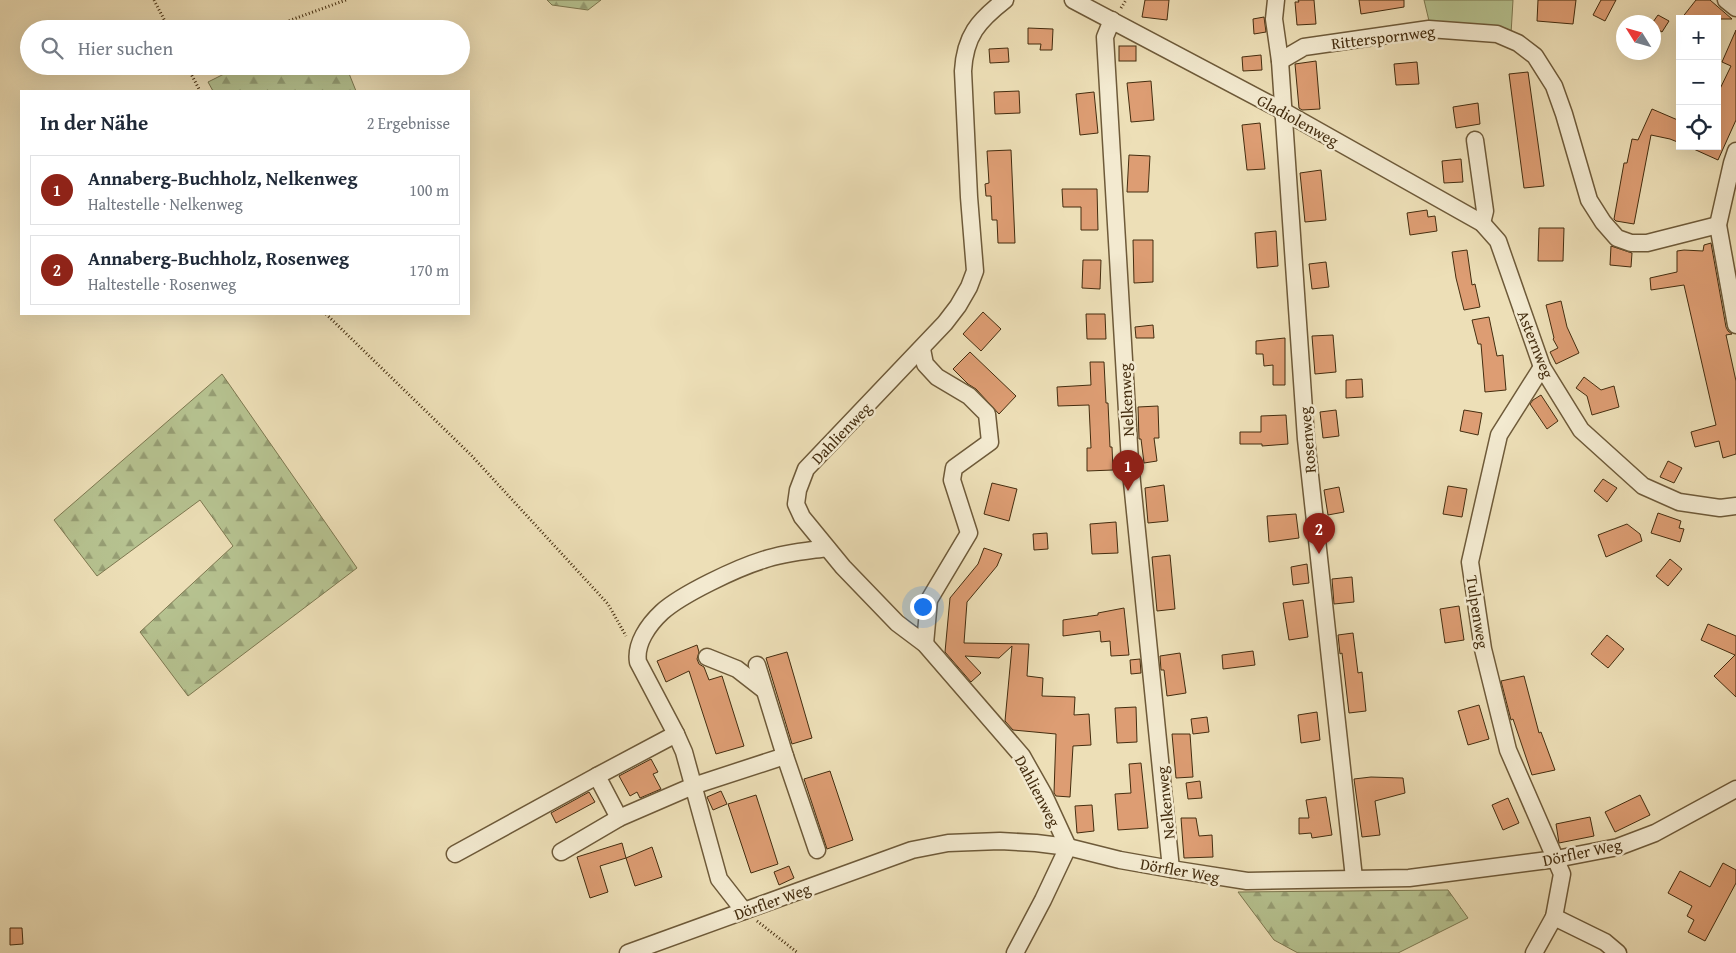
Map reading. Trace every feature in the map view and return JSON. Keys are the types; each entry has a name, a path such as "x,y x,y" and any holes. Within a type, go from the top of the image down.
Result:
{"street":[{"name":"Dahlienweg","path":"1004,0 989,12 976,27 964,52 965,119 975,271 969,287 946,323 806,469 798,490 796,504 802,518 827,548 896,623 925,644 1022,756 1044,795 1068,848"},
{"path":"1074,0 1112,20"},
{"name":"Rosenweg","path":"1276,0 1274,19 1280,61 1306,439 1354,878"},
{"path":"1726,0 1736,8"},
{"name":"Gladiolenweg","path":"1112,20 1283,111 1482,223"},
{"name":"Nelkenweg","path":"1112,20 1104,37 1130,462 1171,869"},
{"name":"Ritterspornweg","path":"1280,61 1304,46 1429,29 1497,34 1518,43 1535,56 1554,86 1589,200 1603,222 1618,238 1631,243 1647,243 1718,225"},
{"path":"1475,140 1485,211 1482,223"},
{"path":"1736,151 1718,225 1736,325"},
{"name":"Asternweg","path":"1482,223 1498,241 1542,368 1580,430 1643,486 1679,502 1720,508 1736,506"},
{"path":"922,349 925,364 936,377 969,396 987,414 990,442 954,468 952,480 969,533 929,600 925,644"},
{"name":"Tulpenweg","path":"1534,953 1554,917 1562,874 1508,750 1483,650 1470,562 1499,435 1542,368"},
{"path":"744,911 719,880 684,752 638,662 636,653 650,624 662,612 688,595 726,575 763,559 827,548"},
{"path":"707,656 737,669 764,690"},
{"path":"757,665 817,850"},
{"path":"455,854 676,734"},
{"path":"561,852 619,818 693,786 785,756"},
{"path":"597,776 619,818"},
{"name":"Dörfler Weg","path":"628,953 912,850 939,844 1000,840 1036,843 1120,860 1247,881 1409,878 1556,859 1618,847 1655,833 1736,789"},
{"path":"1015,953 1044,900 1068,848"},
{"path":"1554,917 1604,942 1618,953"}],"path":[{"path":"154,0 164,20"},
{"path":"291,20 346,0"},
{"path":"192,75 199,90"},
{"path":"327,315 471,455 608,604 628,640 639,645"},
{"path":"744,911 798,953"}],"green space":[{"path":"547,0 601,0 588,10 552,5"},
{"path":"1424,0 1513,0 1511,34 1430,25"},
{"path":"222,75 350,75 356,90 212,90 208,82"},
{"path":"222,374 357,568 188,696 140,632 233,546 200,500 97,576 54,520"},
{"path":"1448,890 1468,918 1398,953 1298,953 1274,940 1238,892"}],"building":[{"path":"1145,0 1169,0 1167,20 1142,17"},
{"path":"1298,0 1314,0 1316,24 1297,25 1295,2 1299,2"},
{"path":"1359,0 1404,0 1404,7 1361,14"},
{"path":"1538,0 1576,0 1573,24 1537,21"},
{"path":"1601,0 1616,0 1605,21 1593,15"},
{"path":"1696,0 1710,0 1732,19 1721,19 1721,15 1684,15"},
{"path":"1264,17 1266,32 1254,34 1253,19"},
{"path":"1661,17 1669,21 1661,31"},
{"path":"1028,28 1053,29 1052,50 1040,50 1041,44 1028,44"},
{"path":"1736,30 1736,120 1718,160 1696,150 1721,150 1721,87 1731,66 1722,62"},
{"path":"1119,46 1136,46 1136,61 1119,61"},
{"path":"1008,48 1009,62 990,63 989,49"},
{"path":"1261,55 1262,70 1243,71 1242,57"},
{"path":"1316,61 1320,109 1302,110 1299,108 1295,64"},
{"path":"1417,62 1419,84 1396,85 1394,64"},
{"path":"1528,72 1544,186 1524,188 1509,74"},
{"path":"1151,81 1154,120 1131,122 1127,83"},
{"path":"1019,91 1020,113 995,114 994,92"},
{"path":"1094,92 1098,133 1080,135 1076,94"},
{"path":"1478,103 1480,124 1456,128 1453,107"},
{"path":"1652,109 1676,119 1676,141 1651,135 1634,224 1614,219 1624,163 1627,163 1632,139 1638,140"},
{"path":"1260,123 1265,169 1247,170 1242,125"},
{"path":"1011,150 1015,243 998,243 997,220 992,220 991,196 986,196 985,184 989,183 987,151"},
{"path":"1129,155 1150,156 1148,192 1127,192"},
{"path":"1461,159 1463,182 1444,183 1442,161"},
{"path":"1321,170 1326,220 1305,222 1300,173"},
{"path":"1062,189 1097,189 1098,230 1081,230 1081,207 1063,207"},
{"path":"1427,210 1428,217 1435,216 1437,231 1410,235 1407,213"},
{"path":"1539,228 1564,228 1563,261 1538,261"},
{"path":"1276,231 1278,266 1257,268 1255,233"},
{"path":"1133,240 1153,240 1153,282 1134,283"},
{"path":"1711,243 1726,327 1732,334 1726,335 1736,381 1736,454 1723,458 1719,441 1695,447 1691,432 1716,425 1684,285 1651,290 1650,278 1677,272 1677,251 1703,251 1704,245"},
{"path":"1611,246 1632,253 1631,267 1610,265"},
{"path":"1467,250 1472,285 1475,284 1480,307 1464,310 1452,252"},
{"path":"1083,260 1101,260 1100,289 1082,288"},
{"path":"1326,262 1329,287 1312,289 1309,264"},
{"path":"1561,301 1567,327 1579,353 1556,364 1550,352 1558,348 1553,339 1546,305"},
{"path":"983,312 1001,329 981,351 963,334"},
{"path":"1086,314 1105,314 1106,339 1087,339"},
{"path":"1489,317 1497,356 1503,355 1506,390 1485,392 1481,344 1478,344 1472,320"},
{"path":"1153,325 1154,338 1136,338 1135,327"},
{"path":"1333,335 1336,372 1315,374 1312,336"},
{"path":"1285,338 1285,385 1273,385 1273,365 1264,366 1263,354 1256,354 1256,341"},
{"path":"970,352 1016,396 999,414 976,389 953,369"},
{"path":"1090,362 1104,362 1113,470 1087,471 1087,448 1091,448 1089,405 1058,406 1057,387 1091,385"},
{"path":"1584,377 1601,390 1614,386 1619,407 1592,415 1587,396 1576,388"},
{"path":"1362,379 1363,397 1346,398 1346,380"},
{"path":"1541,395 1558,421 1547,429 1530,404"},
{"path":"1158,406 1159,438 1154,438 1157,461 1144,463 1141,439 1139,439 1138,407"},
{"path":"1336,410 1339,436 1323,438 1320,412"},
{"path":"1464,410 1482,413 1478,435 1460,431"},
{"path":"1286,415 1288,444 1262,446 1262,444 1240,444 1240,432 1261,432 1261,416"},
{"path":"1668,461 1682,468 1674,483 1660,477"},
{"path":"1603,479 1617,488 1607,502 1594,491"},
{"path":"992,483 1017,489 1009,521 984,514"},
{"path":"1164,485 1168,521 1148,523 1145,488"},
{"path":"1448,486 1467,489 1462,517 1443,514"},
{"path":"1339,487 1344,512 1328,515 1324,490"},
{"path":"1658,513 1681,521 1679,528 1684,529 1680,542 1651,533"},
{"path":"1296,514 1299,538 1269,542 1267,516"},
{"path":"1116,522 1118,553 1092,554 1090,524"},
{"path":"1627,524 1640,534 1642,541 1606,557 1598,535"},
{"path":"1047,533 1048,549 1034,550 1033,534"},
{"path":"984,548 1002,554 997,566 967,602 964,643 1029,644 1027,676 1043,678 1042,696 1075,697 1074,715 1089,714 1091,745 1073,746 1070,797 1056,796 1054,793 1056,734 1013,730 1005,721 1012,646 999,658 965,656 981,673 971,682 945,652 950,598 978,564"},
{"path":"1170,555 1175,609 1157,611 1152,557"},
{"path":"1670,559 1682,569 1668,586 1656,576"},
{"path":"1307,564 1309,583 1293,585 1291,567"},
{"path":"1352,577 1354,602 1334,604 1332,579"},
{"path":"1303,600 1308,637 1289,640 1283,603"},
{"path":"1459,606 1464,640 1445,643 1440,609"},
{"path":"1124,608 1129,655 1111,656 1110,641 1101,642 1100,631 1063,636 1063,620 1098,615 1098,613"},
{"path":"1708,624 1736,636 1736,697 1714,676 1735,655 1701,640"},
{"path":"1353,633 1358,673 1362,672 1366,711 1349,713 1338,635"},
{"path":"1607,635 1624,649 1608,668 1591,654"},
{"path":"697,645 699,652 697,659 699,664 704,667 709,680 722,676 744,746 716,754 689,671 666,682 657,661"},
{"path":"1253,651 1255,665 1223,669 1222,655"},
{"path":"787,652 812,738 792,744 766,658"},
{"path":"1180,653 1186,693 1167,696 1164,670 1161,670 1160,656"},
{"path":"1140,659 1141,673 1131,674 1130,660"},
{"path":"1524,676 1539,733 1541,732 1555,770 1532,775 1513,719 1511,720 1501,681"},
{"path":"1479,705 1489,739 1468,745 1458,711"},
{"path":"1136,707 1137,742 1117,743 1115,708"},
{"path":"1317,712 1320,740 1301,743 1298,715"},
{"path":"1207,717 1209,732 1193,734 1191,719"},
{"path":"1172,734 1190,734 1193,777 1176,778"},
{"path":"651,759 658,772 653,774 661,789 640,798 637,792 630,796 619,776"},
{"path":"1141,763 1148,828 1118,830 1115,794 1131,793 1129,764"},
{"path":"830,771 853,840 827,849 804,779"},
{"path":"1371,777 1403,778 1405,793 1375,801 1380,835 1362,837 1354,779"},
{"path":"1200,781 1202,798 1188,799 1186,783"},
{"path":"721,791 727,804 713,810 707,797"},
{"path":"589,792 595,802 556,823 551,813"},
{"path":"756,795 778,864 751,873 728,804"},
{"path":"1640,795 1650,815 1615,832 1605,812"},
{"path":"1326,797 1332,835 1312,838 1311,833 1299,834 1299,818 1309,818 1306,800"},
{"path":"1508,798 1519,823 1503,830 1492,805"},
{"path":"1092,805 1094,831 1077,833 1075,806"},
{"path":"1590,817 1594,836 1559,843 1556,824"},
{"path":"1181,818 1196,818 1199,836 1212,835 1213,857 1184,858"},
{"path":"622,843 626,858 600,866 608,892 590,898 577,857"},
{"path":"652,847 662,877 635,886 626,858"},
{"path":"1723,863 1736,870 1736,883 1705,941 1688,932 1694,920 1687,916 1692,906 1668,893 1680,871 1710,887"},
{"path":"789,866 794,878 779,885 774,872"},
{"path":"10,928 22,928 23,944 10,945"}],"place":[{"name":"Annaberg-Buchholz, Nelkenweg","path":"1128,491"},
{"name":"Annaberg-Buchholz, Rosenweg","path":"1319,554"}]}
